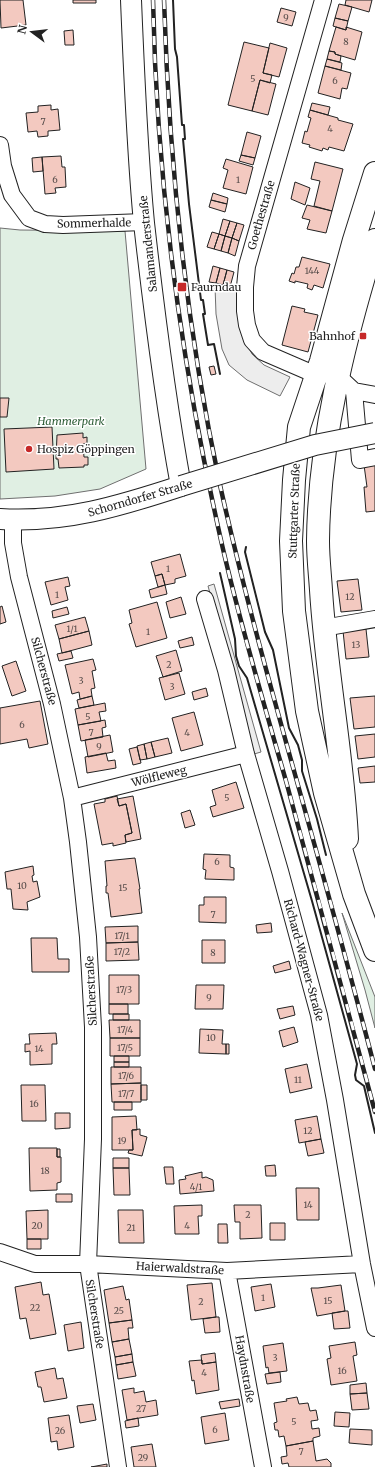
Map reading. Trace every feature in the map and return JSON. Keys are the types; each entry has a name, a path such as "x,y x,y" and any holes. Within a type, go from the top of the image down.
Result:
{"main road":[{"name":"Stuttgarter Straße","path":"375,173 317,373 299,427 294,480 291,541 294,611 309,718 324,793 349,878 375,950"},
{"name":"Stuttgarter Straße","path":"349,878 333,626 318,542 321,484 330,417 347,384 375,240"}],"street":[{"name":"Salamanderstraße","path":"131,0 144,222 158,334 181,486"},
{"name":"Goethestraße","path":"323,0 247,266 245,287 246,318 252,340 263,352 307,371 317,373 375,395"},
{"name":"Sommerhalde","path":"0,144 3,166 12,195 29,218 45,224 63,225 144,222"},
{"path":"347,384 368,459"},
{"name":"Schorndorfer Straße","path":"6,519 48,519 114,507 315,445 375,433"},
{"name":"Silcherstraße","path":"6,519 52,704 72,798 78,842 88,937 93,1027 93,1139 88,1264 118,1467"},
{"name":"Richard-Wagner-Straße","path":"205,599 226,670 246,754 280,870 319,1015 335,1100 362,1264 375,1328"},
{"path":"333,626 375,619"},
{"name":"Wölfleweg","path":"72,798 246,754"},
{"name":"Haierwaldstraße","path":"0,1252 35,1264 88,1264 227,1271 362,1264"},
{"name":"Haydnstraße","path":"227,1271 263,1467"}],"green space":[{"name":"Hammerpark","path":"0,228 20,230 125,231 146,469 100,489 55,496 0,499"},
{"path":"342,913 375,997 375,1028 365,990"}],"shaded area":[{"path":"215,286 238,292 243,335 252,354 264,365 290,377 280,396 247,380 229,365 222,349 216,314"},
{"path":"214,584 261,752 254,754 208,586"}],"building":[{"path":"0,0 23,0 26,25 1,28"},
{"path":"73,0 96,0 96,3 73,3"},
{"path":"346,0 372,0 369,12 345,5"},
{"path":"339,4 352,7 348,21 335,18"},
{"path":"281,8 296,12 292,26 277,22"},
{"path":"335,18 348,21 346,30 333,26"},
{"path":"336,27 346,30 346,27 362,32 355,60 329,51"},
{"path":"73,30 74,45 65,45 64,31"},
{"path":"244,42 269,48 263,73 272,75 270,83 260,80 252,111 228,105"},
{"path":"270,43 287,48 279,77 263,73"},
{"path":"329,51 335,52 335,54 341,56 340,62 327,59"},
{"path":"327,59 342,63 341,70 325,66"},
{"path":"325,66 351,73 347,89 342,88 340,99 318,93"},
{"path":"260,80 276,84 268,115 252,111"},
{"path":"312,103 330,107 328,115 310,110"},
{"path":"51,105 51,110 58,109 60,130 48,131 48,136 38,137 37,131 28,132 26,113 38,112 38,106"},
{"path":"310,110 353,124 344,151 329,147 328,150 323,148 322,151 302,143 305,131 307,132 311,118 308,117"},
{"path":"247,132 261,136 255,158 241,155"},
{"path":"241,155 255,158 253,165 239,161"},
{"path":"61,156 62,167 65,167 66,187 55,188 56,193 45,194 42,157"},
{"path":"42,157 43,171 33,172 32,158"},
{"path":"226,159 253,167 246,194 223,188 228,170 223,168"},
{"path":"315,162 343,169 332,211 314,206 320,181 311,179"},
{"path":"295,182 310,188 305,205 291,199"},
{"path":"213,193 228,198 227,204 211,200"},
{"path":"211,200 227,204 225,212 209,207"},
{"path":"307,205 332,211 326,233 307,229 310,220 302,218"},
{"path":"223,219 230,221 225,236 219,234"},
{"path":"230,221 237,223 232,238 225,236"},
{"path":"237,223 244,225 239,241 232,238"},
{"path":"212,232 219,234 214,249 207,247"},
{"path":"219,234 225,236 221,251 214,249"},
{"path":"225,236 232,238 228,253 221,251"},
{"path":"232,238 239,241 235,256 228,253"},
{"path":"302,257 330,264 323,288 314,285 312,290 307,288 308,284 289,281 292,273 294,274 296,267 299,267"},
{"path":"213,266 220,268 216,283 209,282"},
{"path":"220,268 227,270 223,285 216,283"},
{"path":"227,270 234,272 230,287 223,285"},
{"path":"292,306 305,309 304,312 318,315 308,352 282,345"},
{"path":"214,366 216,374 211,375 209,367"},
{"path":"0,398 9,398 7,417 0,417"},
{"name":"Hospiz Göppingen","path":"52,427 54,469 6,472 4,429"},
{"path":"83,433 83,438 87,437 87,443 83,444 84,457 88,457 88,465 84,465 84,467 59,468 58,459 56,459 57,435"},
{"path":"375,464 375,511 366,512 364,487 367,487 364,465"},
{"path":"180,554 186,576 175,579 175,583 165,585 162,574 155,576 151,562"},
{"path":"162,574 165,585 158,587 155,576"},
{"path":"68,577 70,586 65,587 68,600 51,605 45,582"},
{"path":"358,579 362,610 341,612 337,581"},
{"path":"165,585 167,594 151,598 149,590"},
{"path":"181,597 186,614 170,618 166,602"},
{"path":"157,602 167,638 136,647 129,624 132,623 129,610"},
{"path":"2,606 6,622 0,624 0,607"},
{"path":"67,607 69,614 53,618 52,611"},
{"path":"85,617 89,631 59,639 55,625"},
{"path":"366,629 369,657 346,659 343,631"},
{"path":"89,631 92,645 62,653 59,639"},
{"path":"192,637 194,645 180,648 178,641"},
{"path":"176,650 182,671 163,677 156,656"},
{"path":"71,651 73,658 59,661 57,654"},
{"path":"93,659 96,670 92,671 95,688 91,689 92,696 80,699 79,692 72,694 65,665"},
{"path":"16,661 26,691 12,696 2,666"},
{"path":"179,673 185,694 165,700 159,678"},
{"path":"206,688 208,696 194,700 192,692"},
{"path":"92,696 94,705 79,708 77,700"},
{"path":"375,696 375,727 354,729 350,698"},
{"path":"40,701 48,744 29,748 27,739 0,744 0,708"},
{"path":"105,703 106,711 99,712 101,721 78,725 75,709"},
{"path":"194,712 203,745 181,751 172,718"},
{"path":"105,720 106,727 102,728 103,737 81,741 78,725"},
{"path":"375,734 375,757 358,759 355,736"},
{"path":"110,735 113,752 88,757 85,740"},
{"path":"168,738 172,753 155,757 151,742"},
{"path":"151,742 155,757 147,759 144,744"},
{"path":"144,744 147,759 140,760 137,746"},
{"path":"137,747 141,763 133,765 129,749"},
{"path":"106,753 108,761 115,760 116,768 87,773 85,757"},
{"path":"375,766 375,782 360,783 358,768"},
{"path":"236,782 244,808 213,817 210,807 216,805 212,790"},
{"path":"117,796 119,806 126,804 132,833 125,835 126,843 113,846 113,843 102,845 94,804 105,802 105,799"},
{"path":"133,796 141,839 126,842 125,835 132,833 126,804 119,806 117,799"},
{"path":"190,810 195,825 185,828 181,813"},
{"path":"204,854 230,855 230,867 234,868 234,880 205,879 206,870 203,869"},
{"path":"135,858 142,913 111,917 108,893 106,893 107,886 105,861"},
{"path":"33,866 33,882 37,881 40,897 27,902 28,910 13,909 11,889 7,889 5,872"},
{"path":"204,897 226,897 226,923 199,922 199,905 204,905"},
{"path":"271,923 272,932 257,933 256,925"},
{"path":"138,926 138,942 106,943 105,927"},
{"path":"31,938 57,938 58,959 69,959 69,972 32,972"},
{"path":"202,940 225,940 225,963 202,963"},
{"path":"138,942 139,960 106,961 106,943"},
{"path":"289,961 291,969 275,973 273,966"},
{"path":"109,975 139,975 139,1004 109,1004"},
{"path":"196,985 224,985 223,1009 195,1009"},
{"path":"109,1004 128,1004 128,1014 109,1014"},
{"path":"293,1006 295,1015 280,1019 277,1009"},
{"path":"113,1014 129,1014 129,1020 113,1020"},
{"path":"109,1020 140,1020 140,1038 110,1038"},
{"path":"294,1027 298,1042 283,1047 279,1031"},
{"path":"200,1029 223,1030 222,1044 226,1044 226,1054 199,1053"},
{"path":"56,1033 57,1044 52,1044 52,1064 30,1065 30,1051 25,1052 25,1044 30,1044 29,1034"},
{"path":"110,1038 140,1038 140,1056 110,1056"},
{"path":"226,1044 229,1044 229,1054 226,1054"},
{"path":"114,1056 129,1056 129,1062 114,1062"},
{"path":"114,1062 129,1062 129,1067 114,1067"},
{"path":"307,1064 312,1088 290,1093 285,1069"},
{"path":"111,1067 141,1067 141,1083 111,1084"},
{"path":"141,1083 141,1102 112,1102 111,1084"},
{"path":"21,1085 45,1085 46,1121 22,1121"},
{"path":"141,1085 147,1085 147,1100 141,1100"},
{"path":"114,1102 132,1102 132,1110 114,1110"},
{"path":"55,1113 70,1113 70,1128 55,1129"},
{"path":"136,1116 137,1130 132,1130 133,1150 112,1150 112,1117"},
{"path":"317,1116 321,1139 299,1143 295,1120"},
{"path":"140,1129 140,1135 147,1137 142,1156 128,1153 129,1150 133,1150 132,1130"},
{"path":"321,1139 324,1153 308,1156 305,1142"},
{"path":"29,1148 57,1148 57,1157 61,1157 61,1182 57,1183 57,1190 30,1191"},
{"path":"57,1149 60,1149 60,1157 57,1157"},
{"path":"113,1158 129,1158 129,1168 113,1168"},
{"path":"275,1165 276,1176 266,1176 265,1166"},
{"path":"164,1167 173,1167 174,1184 166,1184"},
{"path":"113,1168 129,1168 130,1195 114,1195"},
{"path":"202,1172 202,1178 206,1177 213,1180 214,1191 180,1194 179,1180 186,1179 185,1176"},
{"path":"296,1188 319,1188 319,1220 297,1220"},
{"path":"56,1194 72,1194 72,1202 56,1202"},
{"path":"202,1205 202,1216 198,1216 199,1234 175,1234 174,1206"},
{"path":"234,1205 261,1205 262,1238 240,1239 240,1222 235,1222"},
{"path":"48,1210 48,1239 27,1239 26,1211"},
{"path":"118,1210 143,1210 144,1243 119,1243"},
{"path":"270,1223 285,1223 285,1240 270,1240"},
{"path":"218,1224 227,1224 228,1243 218,1243"},
{"path":"27,1239 41,1239 41,1249 27,1249"},
{"path":"41,1282 43,1295 49,1294 56,1334 30,1339 26,1318 20,1319 15,1287"},
{"path":"212,1283 216,1317 191,1320 187,1285"},
{"path":"271,1284 275,1307 255,1311 251,1287"},
{"path":"341,1285 345,1311 317,1316 311,1288"},
{"path":"123,1286 126,1300 129,1299 132,1320 109,1323 104,1290"},
{"path":"348,1311 350,1328 334,1329 332,1313"},
{"path":"219,1317 220,1332 205,1333 203,1319"},
{"path":"132,1320 133,1328 128,1328 129,1339 112,1342 109,1323"},
{"path":"81,1322 84,1348 68,1351 64,1325"},
{"path":"129,1339 132,1354 115,1357 112,1342"},
{"path":"355,1342 357,1355 353,1356 357,1381 331,1385 327,1359 331,1358 329,1346"},
{"path":"283,1343 287,1371 269,1373 268,1367 266,1368 263,1346"},
{"path":"215,1353 216,1362 202,1364 201,1355"},
{"path":"132,1354 133,1362 116,1365 115,1357"},
{"path":"202,1360 202,1364 216,1362 219,1390 196,1394 194,1380 192,1381 189,1361"},
{"path":"133,1362 136,1376 118,1379 116,1365"},
{"path":"55,1368 57,1379 63,1378 67,1398 44,1402 41,1387 38,1387 35,1372"},
{"path":"280,1372 281,1382 267,1384 265,1374"},
{"path":"366,1383 367,1393 350,1394 350,1385"},
{"path":"134,1388 134,1393 144,1391 146,1402 156,1400 158,1415 127,1420 122,1390"},
{"path":"367,1393 369,1409 352,1410 350,1394"},
{"path":"297,1397 299,1404 308,1403 310,1411 316,1410 318,1420 311,1421 312,1429 319,1428 320,1436 313,1438 313,1441 286,1446 284,1436 279,1437 278,1430 275,1430 274,1423 277,1422 274,1403 287,1401 286,1399"},
{"path":"239,1399 240,1406 221,1409 219,1402"},
{"path":"93,1404 96,1420 80,1423 77,1406"},
{"path":"335,1412 350,1413 349,1427 334,1426"},
{"path":"225,1413 229,1440 205,1444 201,1417"},
{"path":"69,1415 74,1447 58,1450 57,1441 51,1442 48,1418"},
{"path":"138,1418 139,1426 126,1428 125,1421"},
{"path":"350,1429 372,1430 372,1445 349,1443"},
{"path":"313,1441 316,1461 327,1459 331,1463 331,1467 289,1467 288,1463 282,1464 281,1457 287,1456 286,1446"},
{"path":"152,1444 156,1467 134,1467 131,1447"},
{"path":"107,1464 107,1467 91,1467"}],"railway":[{"path":"153,0 158,115 168,231 184,346 204,460 220,538 237,607 286,781 375,1112"},
{"path":"164,0 170,122 181,244 208,425 228,522 247,596 375,1069"}],"wall":[{"path":"173,0 175,49 177,57 182,125 184,125 185,139 183,139 189,204 201,300 203,300 205,314 203,314 208,345 214,344 220,374"},
{"path":"246,547 245,552 265,632 273,650 289,728 298,745 302,760 302,771 317,819 326,855"},
{"path":"220,573 235,639 236,656 239,666 247,678 312,901 357,1064 355,1075 356,1080 364,1086 375,1133"}],"place":[{"name":"Faurndau","path":"182,287"},
{"name":"Bahnhof","path":"363,336"},
{"name":"Hospiz Göppingen","path":"29,449"}]}
